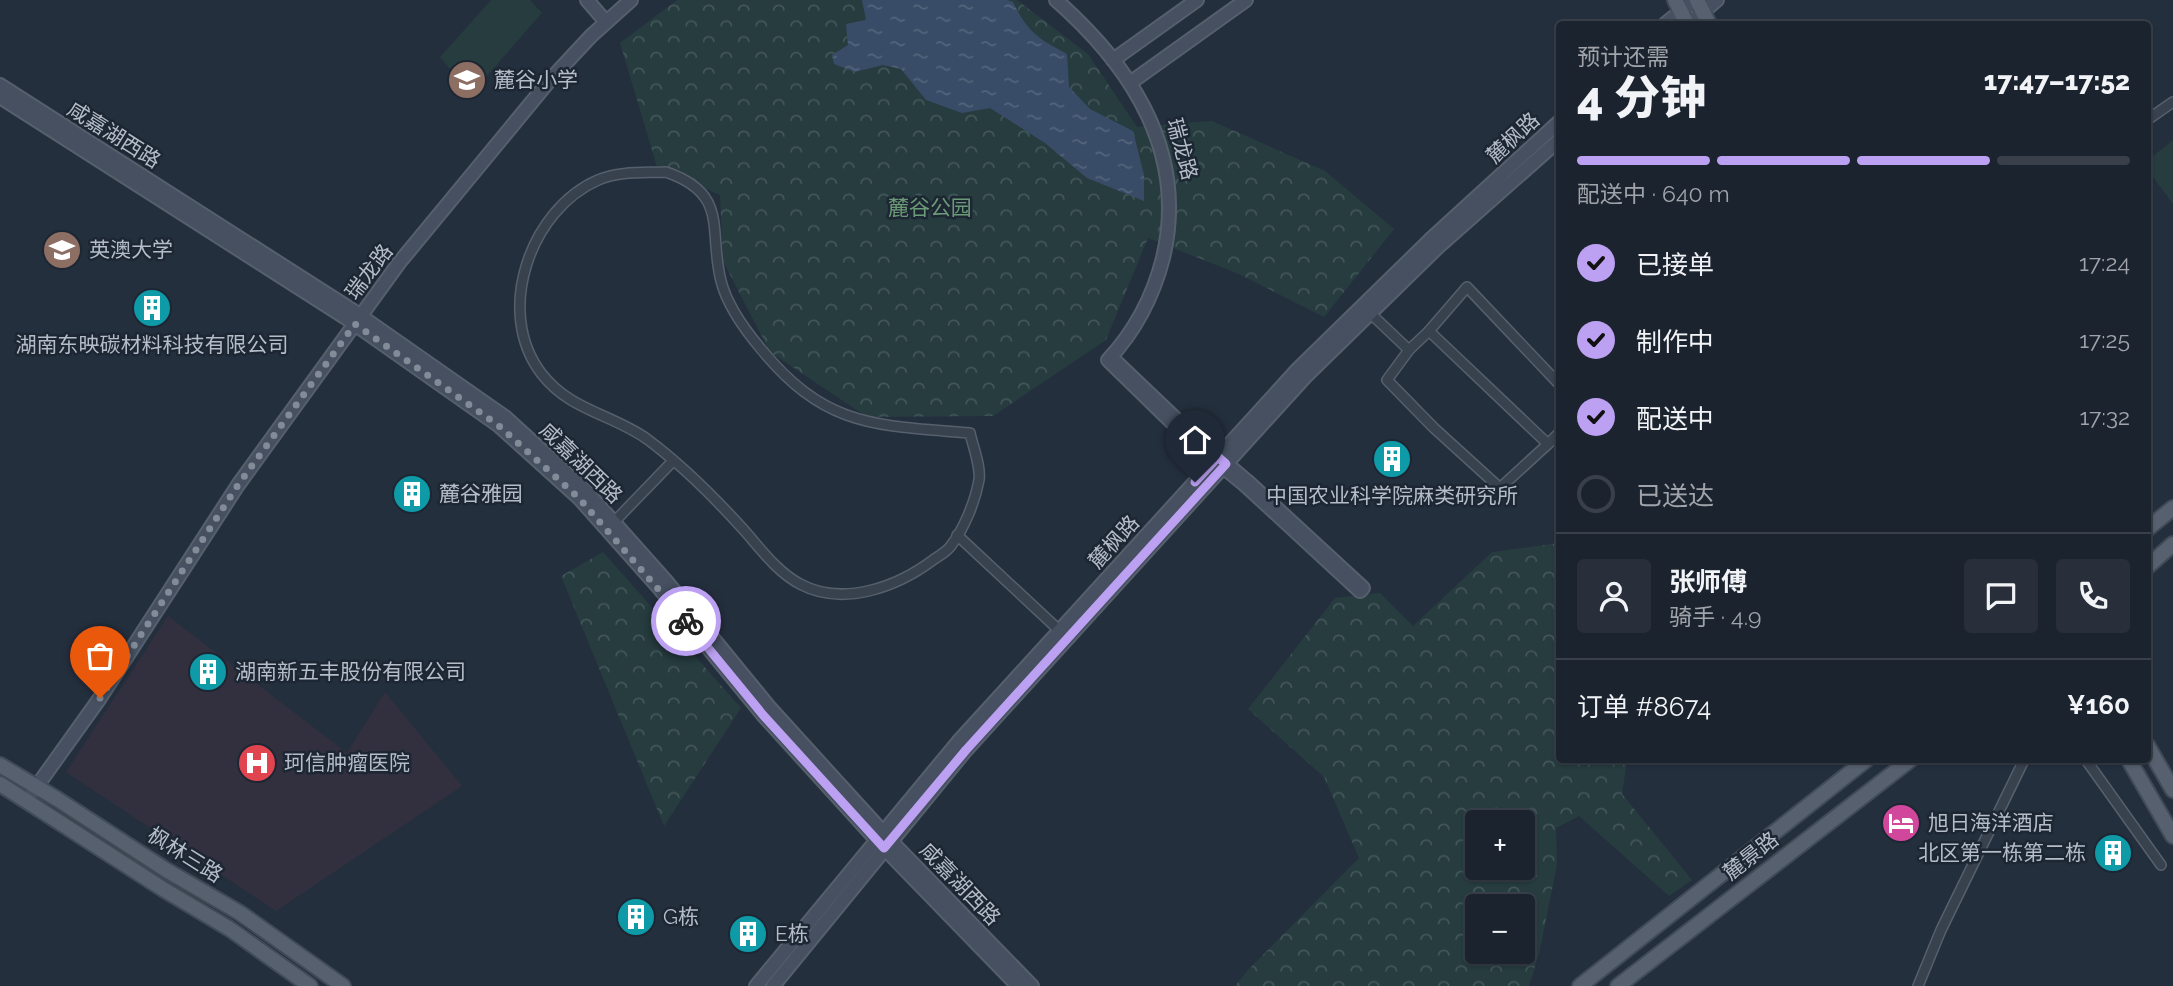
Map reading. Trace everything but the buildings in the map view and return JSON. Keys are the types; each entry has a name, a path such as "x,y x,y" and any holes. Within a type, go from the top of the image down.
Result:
{"main road":[{"path":"587,0 603,19"},
{"name":"瑞龙路","path":"1056,0 1116,58"},
{"name":"瑞龙路","path":"1065,0 1087,20 1116,58 1157,121 1170,162 1175,197 1170,253 1155,300 1133,339 1112,360 1220,462"},
{"path":"1116,58 1197,0"},
{"path":"1133,81 1246,0"},
{"path":"1677,5 1701,9 1717,0"},
{"name":"瑞龙路","path":"24,798 100,698 238,485 425,220 572,45 625,1"},
{"path":"1667,21 1677,5"},
{"path":"1677,5 1686,21"},
{"name":"咸嘉湖西路","path":"0,85 505,417 586,491 614,522 883,839 1018,986"},
{"name":"咸嘉湖西路","path":"0,97 355,318 498,425 579,498 659,588 763,715 883,839 1032,986"},
{"name":"麓枫路","path":"756,986 883,839 958,742 1220,462 1298,369 1421,248 1556,125"},
{"path":"773,986 883,839 966,750 1220,462 1438,247 1556,143"},
{"path":"1220,462 1363,588 1360,591 1220,462"},
{"path":"2151,526 2173,508"},
{"path":"2151,563 2173,544"},
{"path":"2151,752 2173,790"},
{"name":"麓景路","path":"1580,986 1862,763"},
{"name":"麓景路","path":"1618,986 1906,763"},
{"path":"2131,763 2173,836"},
{"name":"枫林三路","path":"0,765 166,870 240,913 343,986"},
{"name":"枫林三路","path":"0,784 230,929 310,986"}],"street":[{"path":"2151,117 2173,102"},
{"path":"666,172 688,180 704,196 714,217 721,282 729,300 747,331 771,361 807,395 846,417 869,423 970,433 980,476 975,497 957,535 949,549 920,570 888,586 855,593 824,592 799,584 772,563 707,491 673,461 621,424 576,405 540,372 527,347 520,316 521,283 530,252 543,229 557,211 580,191 611,175 666,172"},
{"path":"1556,381 1467,287 1409,350 1387,380 1434,428 1500,488 1556,436"},
{"path":"1370,313 1409,350"},
{"path":"1429,331 1548,444"},
{"path":"614,522 673,461"},
{"path":"957,535 1060,631"},
{"path":"1918,986 1941,930 2023,763"},
{"path":"2088,763 2161,865"}],"shaded area":[{"name":"珂信肿瘤医院","path":"168,616 347,753 385,692 462,786 276,911 66,772"}],"green space":[{"path":"491,0 530,0 542,13 471,94 440,57"},
{"name":"麓谷公园","path":"677,0 1017,0 1088,54 1137,127 1212,121 1325,171 1394,229 1324,317 1239,274 1148,238 1106,340 993,416 867,417 770,352 723,261 720,195 657,167 620,43"},
{"path":"2173,140 2173,204 2151,174 2151,158"},
{"path":"1556,543 1556,763 1627,763 1622,794 1692,880 1669,896 1579,816 1556,828 1557,865 1539,954 1529,986 1235,986 1359,858 1324,777 1248,709 1335,598 1380,593 1413,626 1492,552"},
{"path":"603,552 741,708 664,826 561,576"}],"water":[{"path":"862,0 1013,2 1035,34 1067,54 1069,87 1090,109 1133,131 1144,175 1144,201 1087,178 1045,143 990,108 962,113 926,100 901,69 883,65 855,72 834,64 832,55 848,45 846,24 866,20"}],"way so far":[{"path":"100,698 238,485 355,324 498,425 579,498 686,621"}],"place":[{"name":"麓谷小学","path":"467,80"},
{"name":"英澳大学","path":"62,250"},
{"name":"湖南东映碳材料科技有限公司","path":"152,308"},
{"name":"中国农业科学院麻类研究所","path":"1392,459"},
{"name":"麓谷雅园","path":"412,494"},
{"name":"湖南新五丰股份有限公司","path":"208,672"},
{"name":"珂信肿瘤医院","path":"257,763"},
{"name":"旭日海洋酒店","path":"1901,823"},
{"name":"北区第一栋第二栋","path":"2113,853"},
{"name":"G栋","path":"636,917"},
{"name":"E栋","path":"748,934"}],"route":[{"path":"686,621 763,715 884,848 966,750 1226,464 1218,457 1195,482"}]}
